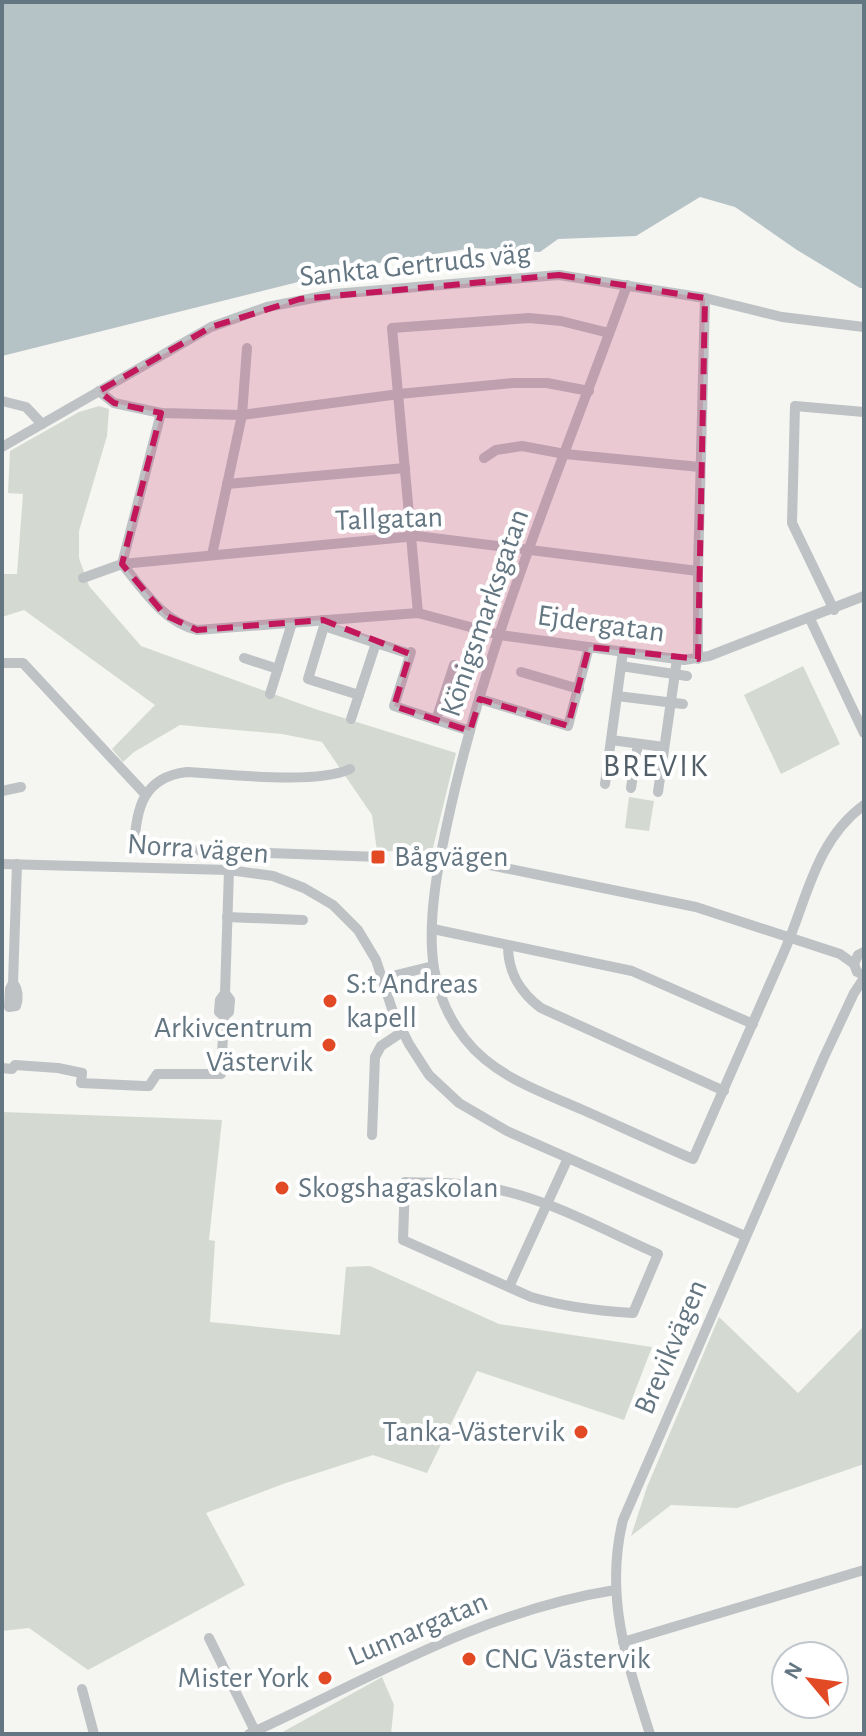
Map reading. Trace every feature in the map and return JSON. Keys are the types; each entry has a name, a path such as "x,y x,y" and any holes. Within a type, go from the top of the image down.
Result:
{"street":[{"name":"Sankta Gertruds väg","path":"2,447 211,327 300,299 543,275 571,276 705,298 782,317 864,327"},
{"name":"Königsmarksgatan","path":"627,285 500,635 470,731 439,860 433,966 453,1023 490,1065 509,1077 693,1159 724,1091"},
{"path":"698,659 705,298"},
{"path":"418,613 392,328 529,318 561,321 609,333"},
{"path":"212,555 242,415 247,348"},
{"path":"99,391 114,403 161,413 242,415 399,394 531,382 589,391"},
{"path":"2,401 26,407 42,424"},
{"path":"834,610 792,523 795,406 864,412"},
{"path":"122,564 161,413"},
{"path":"484,458 496,450 522,446 565,454 700,467"},
{"path":"227,484 405,468"},
{"name":"Tallgatan","path":"83,578 122,564 412,537 698,571"},
{"name":"Ejdergatan","path":"122,564 165,615 185,627 211,630 418,613 500,635 677,659 698,659 834,610 864,596"},
{"path":"810,619 864,733"},
{"path":"270,694 292,623"},
{"path":"324,623 308,679 359,695"},
{"name":"Ejdergatan","path":"324,623 411,653 394,706 470,731"},
{"path":"351,719 376,643"},
{"path":"480,699 568,726 589,647"},
{"path":"605,784 623,651"},
{"path":"244,658 278,669"},
{"path":"658,792 677,659"},
{"path":"2,663 23,663 145,794"},
{"path":"436,720 454,665"},
{"path":"621,666 687,676"},
{"path":"521,672 579,689"},
{"path":"617,696 683,704"},
{"path":"611,740 664,747"},
{"path":"631,788 638,744"},
{"path":"133,868 137,813 145,794 169,776 187,772 313,777 350,769"},
{"path":"2,791 21,787"},
{"path":"508,946 508,959 515,980 541,1008 724,1091 791,937 816,864 845,822 864,805"},
{"path":"134,848 380,857"},
{"path":"439,860 475,862 696,907 861,962"},
{"name":"Norra vägen","path":"2,864 229,870 290,881 333,905 358,930 384,978 402,1032 429,1075 459,1103 491,1124 745,1236"},
{"path":"13,983 17,864"},
{"path":"2,1068 12,1069 15,1065 58,1068 82,1073 81,1083 144,1086 149,1086 157,1074 221,1074 224,1016 219,1012 220,1000 225,993 229,870"},
{"path":"227,917 303,920"},
{"path":"433,929 632,971 753,1024"},
{"name":"Brevikvägen","path":"650,1734 623,1642 615,1590 615,1558 628,1508 854,993 861,962"},
{"path":"384,978 433,966"},
{"path":"372,1135 375,1057 381,1046 402,1032"},
{"path":"509,1287 568,1158"},
{"path":"405,1182 485,1186 547,1205 658,1254 633,1313 571,1308 531,1297 403,1240 405,1182"},
{"path":"623,1642 864,1570"},
{"name":"Lunnargatan","path":"252,1732 387,1665 450,1638 534,1608 615,1590"},
{"path":"209,1638 252,1732"},
{"path":"82,1689 94,1734"}],"highlighted area":[{"path":"559,275 705,298 698,659 589,647 568,726 480,699 470,731 394,706 410,654 323,620 197,630 165,615 122,564 161,413 114,403 99,391 211,327 300,299"}],"shaded area":[{"path":"2,2 864,2 864,288 797,250 735,207 700,197 636,236 558,239 540,252 473,248 366,265 2,356"},
{"path":"99,406 109,409 107,436 79,531 79,558 89,586 141,646 315,709 456,753 432,852 377,851 372,815 322,742 282,734 180,725 123,762 112,749 155,705 24,610 2,617 2,574 17,574 23,494 8,493 10,451 79,412"},
{"path":"803,666 840,744 781,774 744,695"},
{"path":"629,797 654,801 649,831 625,828"},
{"path":"2,1112 222,1120 209,1240 215,1241 210,1322 340,1335 346,1267 370,1266 499,1324 652,1347 624,1420 477,1371 427,1473 373,1455 206,1513 245,1585 88,1670 29,1628 2,1631"},
{"path":"719,1317 798,1393 864,1326 864,1464 737,1508 671,1505 631,1536 647,1487"},
{"path":"382,1677 394,1705 391,1734 279,1734"}],"place":[{"name":"Bågvägen","path":"378,857"},
{"name":"S:t Andreas kapell","path":"330,1001"},
{"name":"Arkivcentrum Västervik","path":"329,1045"},
{"name":"Skogshagaskolan","path":"282,1188"},
{"name":"Tanka-Västervik","path":"581,1432"},
{"name":"CNG Västervik","path":"469,1659"},
{"name":"Mister York","path":"325,1678"}],"district":[{"name":"BREVIK","path":"656,766"}]}
